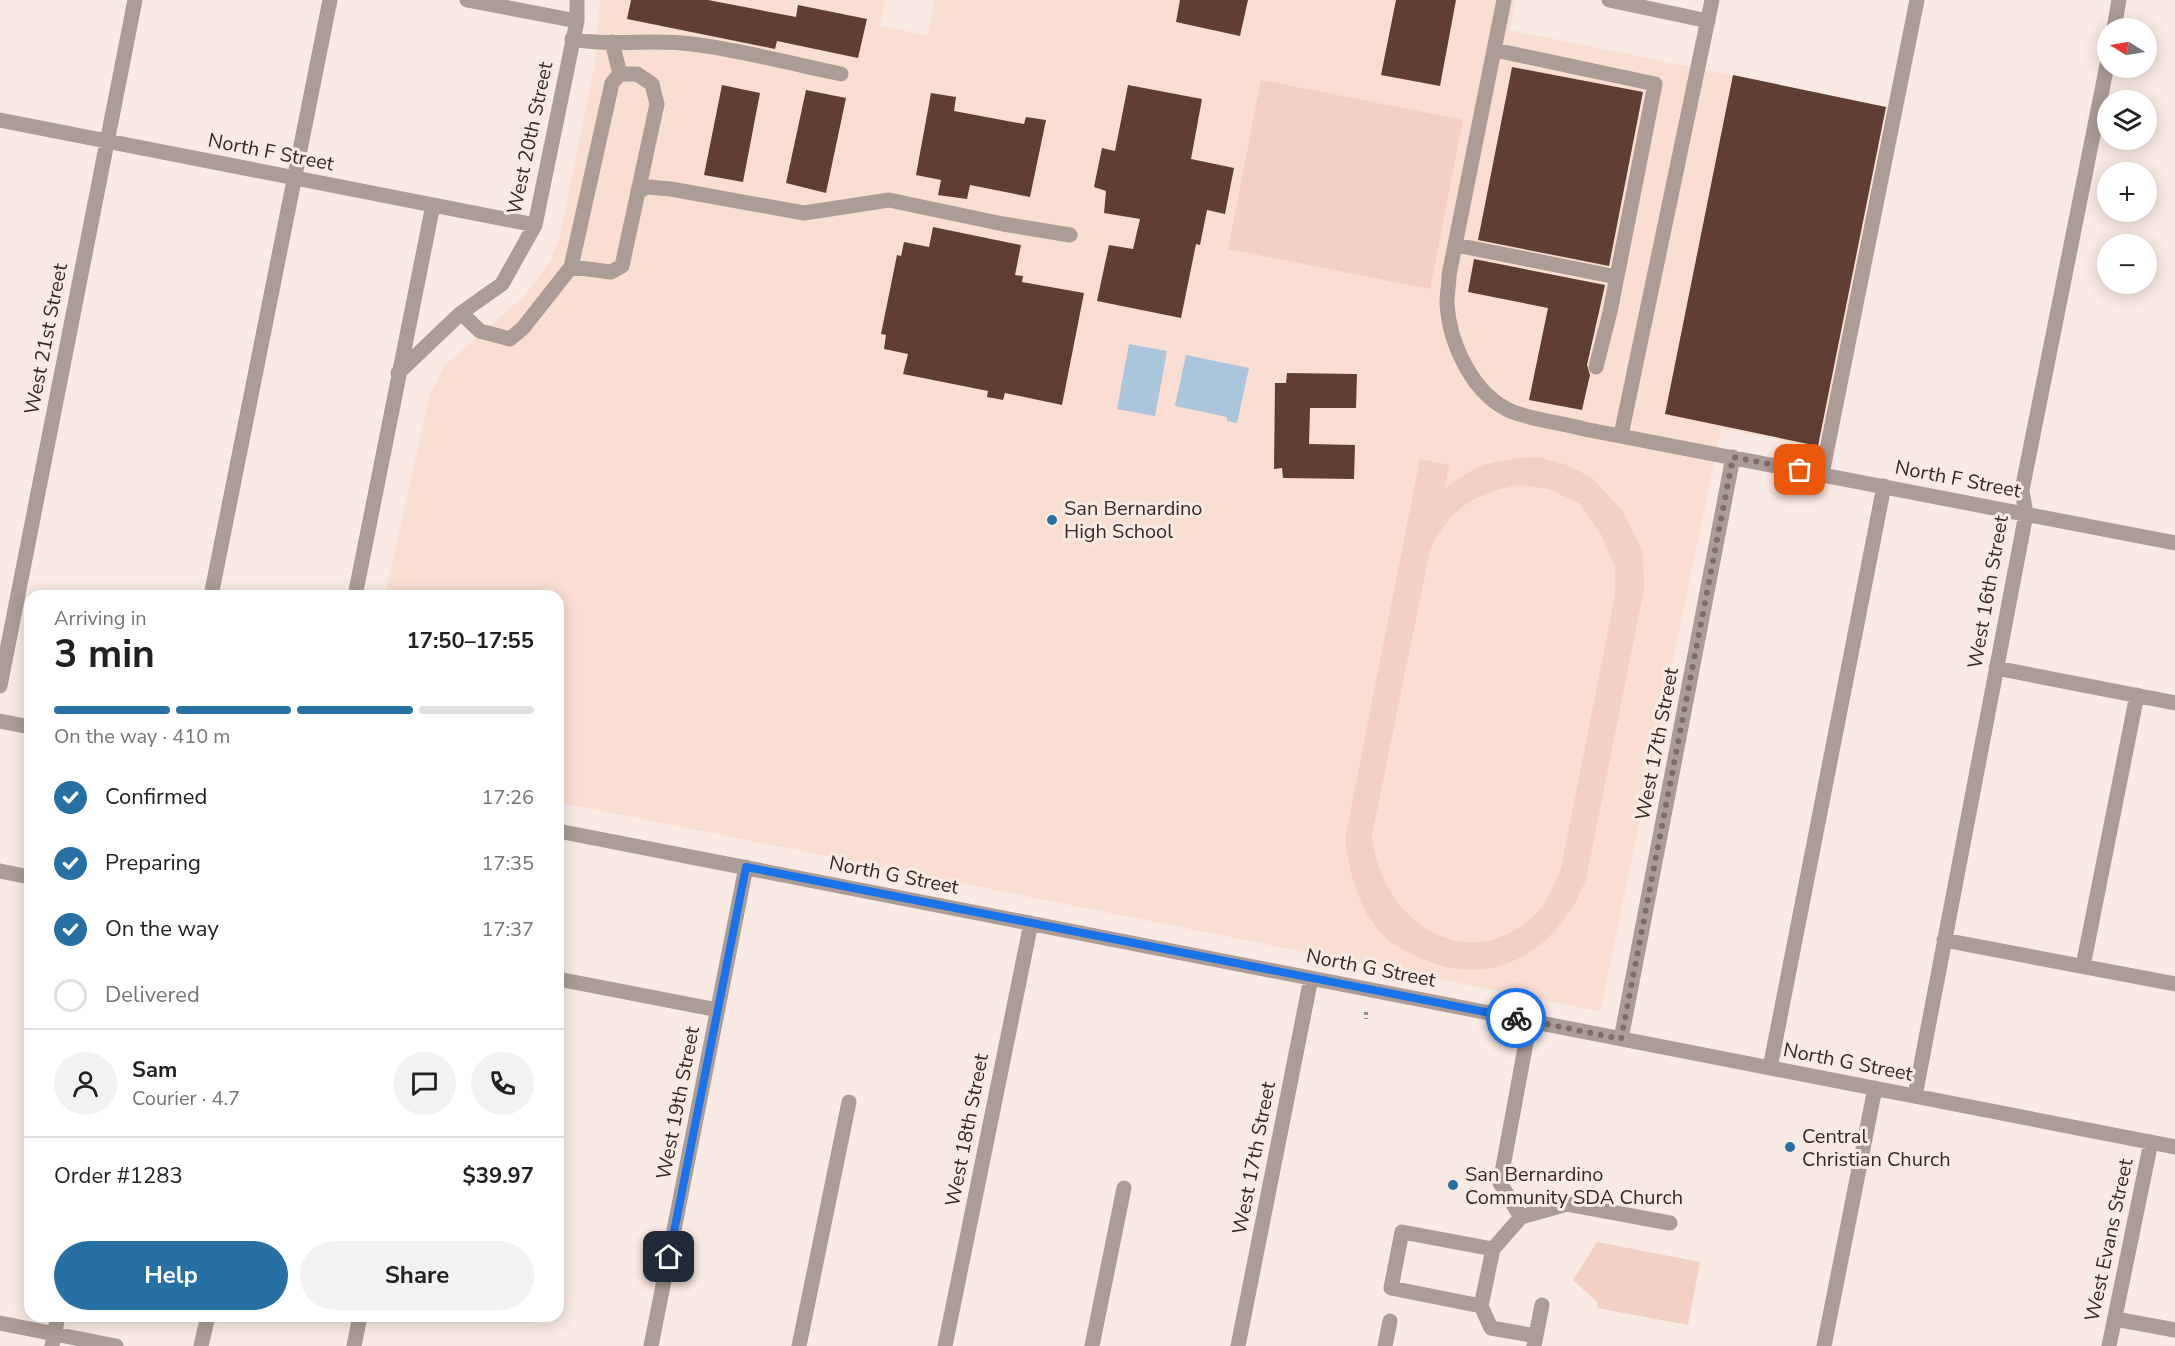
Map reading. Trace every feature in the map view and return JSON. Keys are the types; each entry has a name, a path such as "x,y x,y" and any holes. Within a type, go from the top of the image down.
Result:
{"street":[{"name":"West 21st Street","path":"0,686 135,0"},
{"path":"212,590 330,0"},
{"path":"467,0 577,21"},
{"name":"West 20th Street","path":"398,373 460,313 502,284 535,225 577,21 577,0"},
{"name":"North F Street","path":"1504,0 1456,245 1447,303 1454,338 1467,368 1485,394 1512,412 2175,543"},
{"path":"1609,0 1708,21"},
{"path":"1621,435 1712,0"},
{"path":"1822,474 1917,0"},
{"path":"2116,18 2120,0"},
{"path":"572,39 594,44 612,42 691,43 842,74"},
{"path":"612,42 620,74"},
{"path":"1495,50 1655,84 1617,277 1596,367"},
{"path":"460,313 480,331 510,339 523,328 571,267 612,83 620,74 637,74 652,84 657,104 622,266 611,272 571,267"},
{"name":"West 16th Street","path":"1915,1096 2026,514 2022,490 2104,78"},
{"name":"North F Street","path":"0,120 535,225"},
{"path":"639,191 648,187 671,189 804,213 890,200 1003,224 1070,235"},
{"path":"356,590 433,205"},
{"path":"1456,245 1617,277"},
{"name":"West 17th Street","path":"1621,1039 1733,457"},
{"path":"1770,1068 1884,486"},
{"path":"1996,668 2175,703"},
{"path":"2083,966 2136,695"},
{"path":"0,721 24,726"},
{"name":"North G Street","path":"564,832 2175,1147"},
{"name":"West 19th Street","path":"651,1346 746,867"},
{"path":"0,871 24,875"},
{"name":"West 18th Street","path":"945,1346 1030,923"},
{"path":"1944,940 2175,984"},
{"name":"West 17th Street","path":"1238,1346 1311,978"},
{"path":"564,980 718,1010"},
{"path":"1521,1217 1500,1183 1530,1021"},
{"path":"1824,1346 1875,1088"},
{"path":"799,1346 849,1102"},
{"name":"West Evans Street","path":"2109,1346 2151,1142"},
{"path":"1092,1346 1124,1188"},
{"path":"1542,1305 1535,1341 1491,1328 1481,1306 1493,1250 1521,1217 1567,1204 1670,1223"},
{"path":"1481,1306 1391,1288 1402,1232 1493,1250"},
{"path":"2115,1318 2175,1330"},
{"path":"1385,1346 1390,1321"},
{"path":"53,1340 57,1322"},
{"path":"201,1346 207,1322"},
{"path":"354,1346 359,1322"},
{"path":"0,1323 53,1340 116,1346"}],"path":[{"path":"1366,1012 1366,1019"}],"shaded area":[{"name":"San Bernardino High School","path":"600,0 885,0 880,26 927,35 935,0 1515,0 1510,30 1887,107 1819,447 1721,429 1601,1008 1597,1011 564,803 564,590 386,590 430,393 445,365 523,297 548,265 559,240 595,63"},
{"path":"1261,80 1463,120 1430,289 1228,249"},
{"path":"1539,457 1570,466 1593,479 1622,510 1643,552 1644,589 1586,879 1574,904 1560,925 1542,943 1522,957 1499,966 1475,970 1450,968 1402,949 1387,939 1374,925 1356,890 1345,839 1420,459 1449,465 1445,488 1469,472 1489,463","holes":["1520,485 1548,489 1579,503 1599,530 1615,567 1615,595 1561,869 1541,909 1510,933 1482,941 1456,941 1431,931 1409,915 1391,893 1378,866 1372,835 1430,550 1437,536 1455,513 1477,498 1490,492"]},
{"path":"1597,1242 1700,1262 1688,1325 1597,1308 1597,1302 1573,1280"}],"water":[{"path":"1129,344 1167,351 1155,416 1117,409"},
{"path":"1186,355 1249,368 1237,423 1227,421 1227,417 1175,406"}],"building":[{"path":"631,0 708,0 796,17 798,5 867,19 858,58 777,41 775,49 627,19"},
{"path":"1180,0 1248,0 1240,36 1176,22"},
{"path":"1396,0 1456,0 1440,86 1381,75"},
{"path":"1512,67 1643,92 1609,266 1478,240"},
{"path":"1733,75 1886,107 1818,446 1665,414"},
{"path":"722,85 760,93 743,182 704,175"},
{"path":"1128,85 1202,99 1191,159 1234,168 1225,214 1207,210 1200,245 1196,244 1181,318 1097,301 1109,245 1133,249 1140,219 1104,213 1106,191 1094,187 1102,148 1115,151"},
{"path":"806,90 846,98 826,193 786,183"},
{"path":"931,93 956,97 954,111 1024,124 1026,117 1046,120 1030,197 970,185 967,199 938,195 941,180 916,175"},
{"path":"933,227 1021,245 1015,275 1023,276 1022,282 1084,293 1062,405 1005,393 1003,400 987,397 988,391 903,374 908,354 884,349 886,335 881,334 897,255 901,256 904,242 929,247"},
{"path":"1474,259 1605,285 1587,365 1590,375 1582,410 1529,400 1548,308 1468,292"},
{"path":"1287,373 1357,374 1356,408 1310,408 1309,444 1355,445 1354,479 1283,478 1282,468 1274,469 1275,383 1286,383"}],"way so far":[{"path":"1516,1018 1621,1039 1733,457 1800,470"}],"place":[{"name":"San Bernardino High School","path":"1052,520"},
{"name":"Central Christian Church","path":"1790,1147"},
{"name":"San Bernardino Community SDA Church","path":"1453,1185"}],"route":[{"path":"669,1257 746,867 1516,1018"}]}
